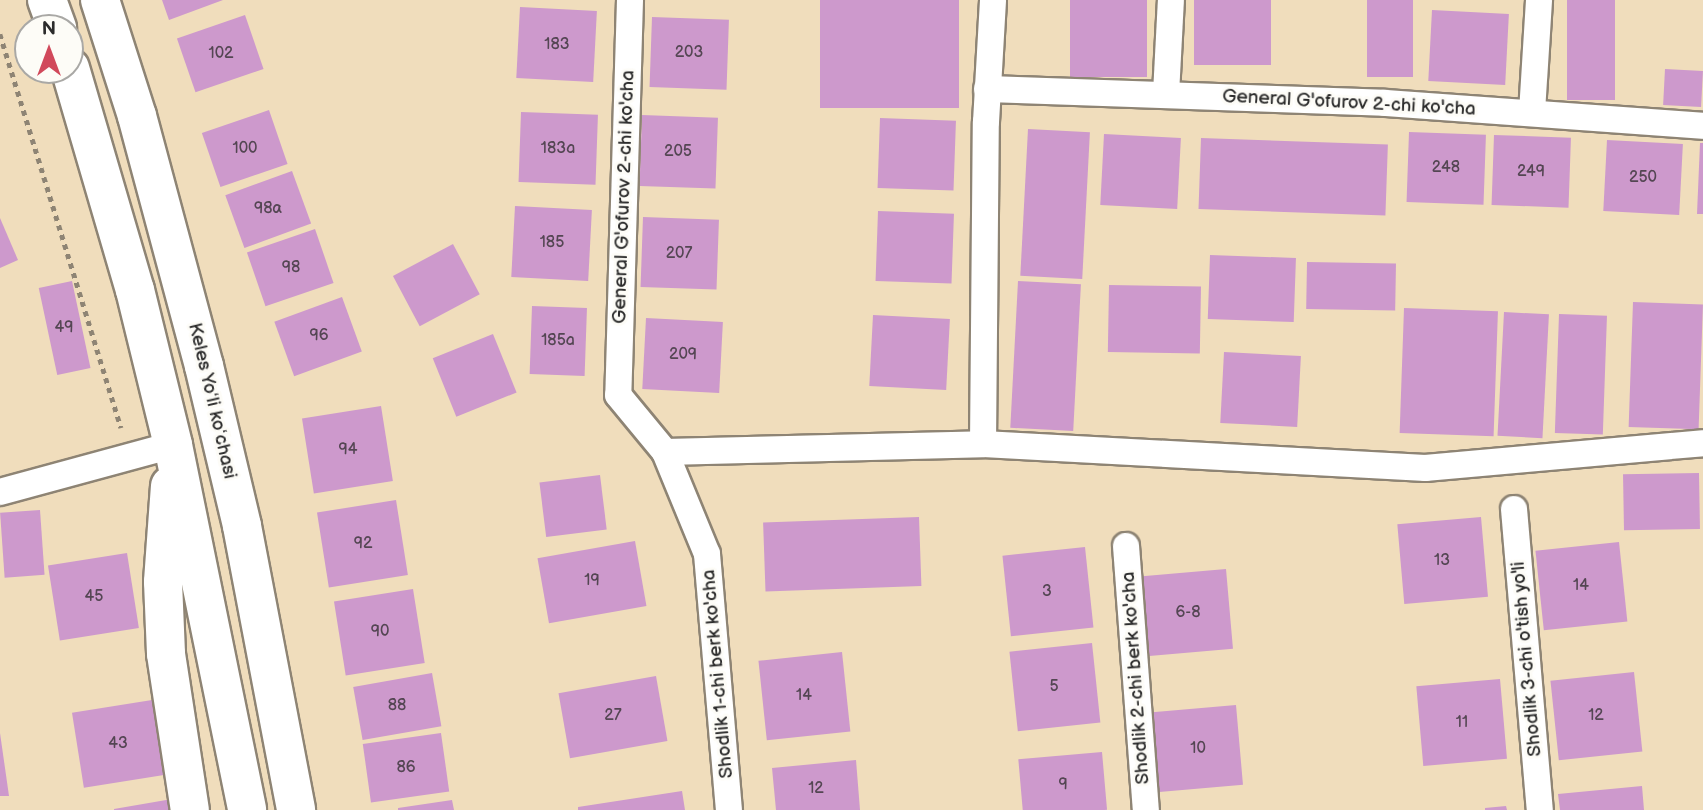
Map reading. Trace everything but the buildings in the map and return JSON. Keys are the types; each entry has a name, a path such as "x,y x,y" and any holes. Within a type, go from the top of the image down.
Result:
{"main road":[{"name":"Keles Yoʻli koʻchasi","path":"100,0 137,116 204,366 242,526 296,810"},
{"path":"75,84 135,290 173,445 247,810"},
{"path":"173,445 163,582 166,654 190,810"}],"street":[{"name":"General G'ofurov 2-chi ko'cha","path":"618,395 630,0"},
{"path":"983,444 987,89 993,0"},
{"path":"1166,94 1171,0"},
{"path":"1532,112 1539,0"},
{"name":"General G'ofurov 2-chi ko'cha","path":"987,89 1166,94 1532,112 1703,126"},
{"name":"Shodlik 1-chi berk ko'cha","path":"618,395 665,452 708,554 729,810"},
{"path":"665,452 983,444 1425,468 1703,443"},
{"path":"0,492 173,445"},
{"name":"Shodlik 3-chi o'tish yo'li","path":"1514,509 1540,810"},
{"name":"Shodlik 2-chi berk ko'cha","path":"1126,546 1146,810"}],"path":[{"path":"0,34 130,457"}]}
